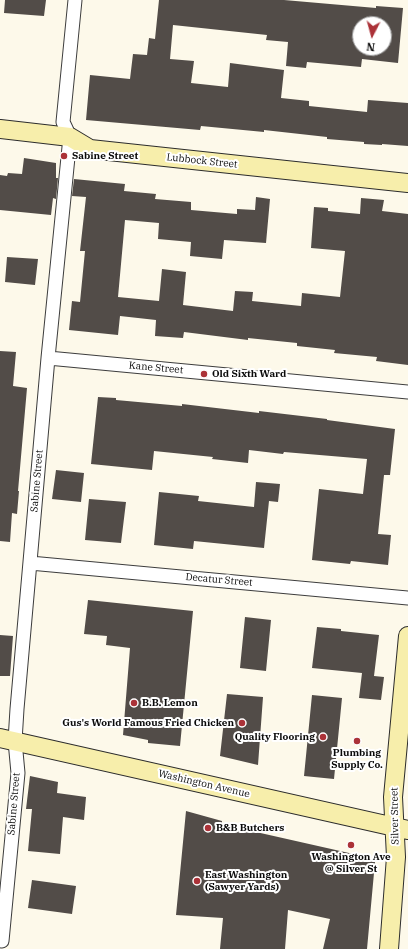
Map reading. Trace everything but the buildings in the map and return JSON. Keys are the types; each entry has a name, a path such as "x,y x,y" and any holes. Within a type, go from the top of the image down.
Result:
{"street":[{"name":"Sabine Street","path":"2,943 18,773 7,740 30,563 48,358 70,137 63,122 75,0"},
{"name":"Lubbock Street","path":"0,129 70,137 90,150 408,183"},
{"name":"Kane Street","path":"48,358 408,392"},
{"name":"Decatur Street","path":"30,563 408,598"},
{"name":"Silver Street","path":"389,949 396,857 401,828 392,797 408,636"},
{"name":"Washington Avenue","path":"7,740 401,828"}],"place":[{"name":"Sabine Street","path":"64,156"},
{"name":"Old Sixth Ward","path":"204,374"},
{"name":"B.B. Lemon","path":"134,703"},
{"name":"Gus's World Famous Fried Chicken","path":"242,723"},
{"name":"Quality Flooring","path":"323,737"},
{"name":"Plumbing Supply Co.","path":"357,741"},
{"name":"B&B Butchers","path":"208,828"},
{"name":"Washington Ave @ Silver St","path":"351,845"},
{"name":"East Washington (Sawyer Yards)","path":"197,881"}]}
